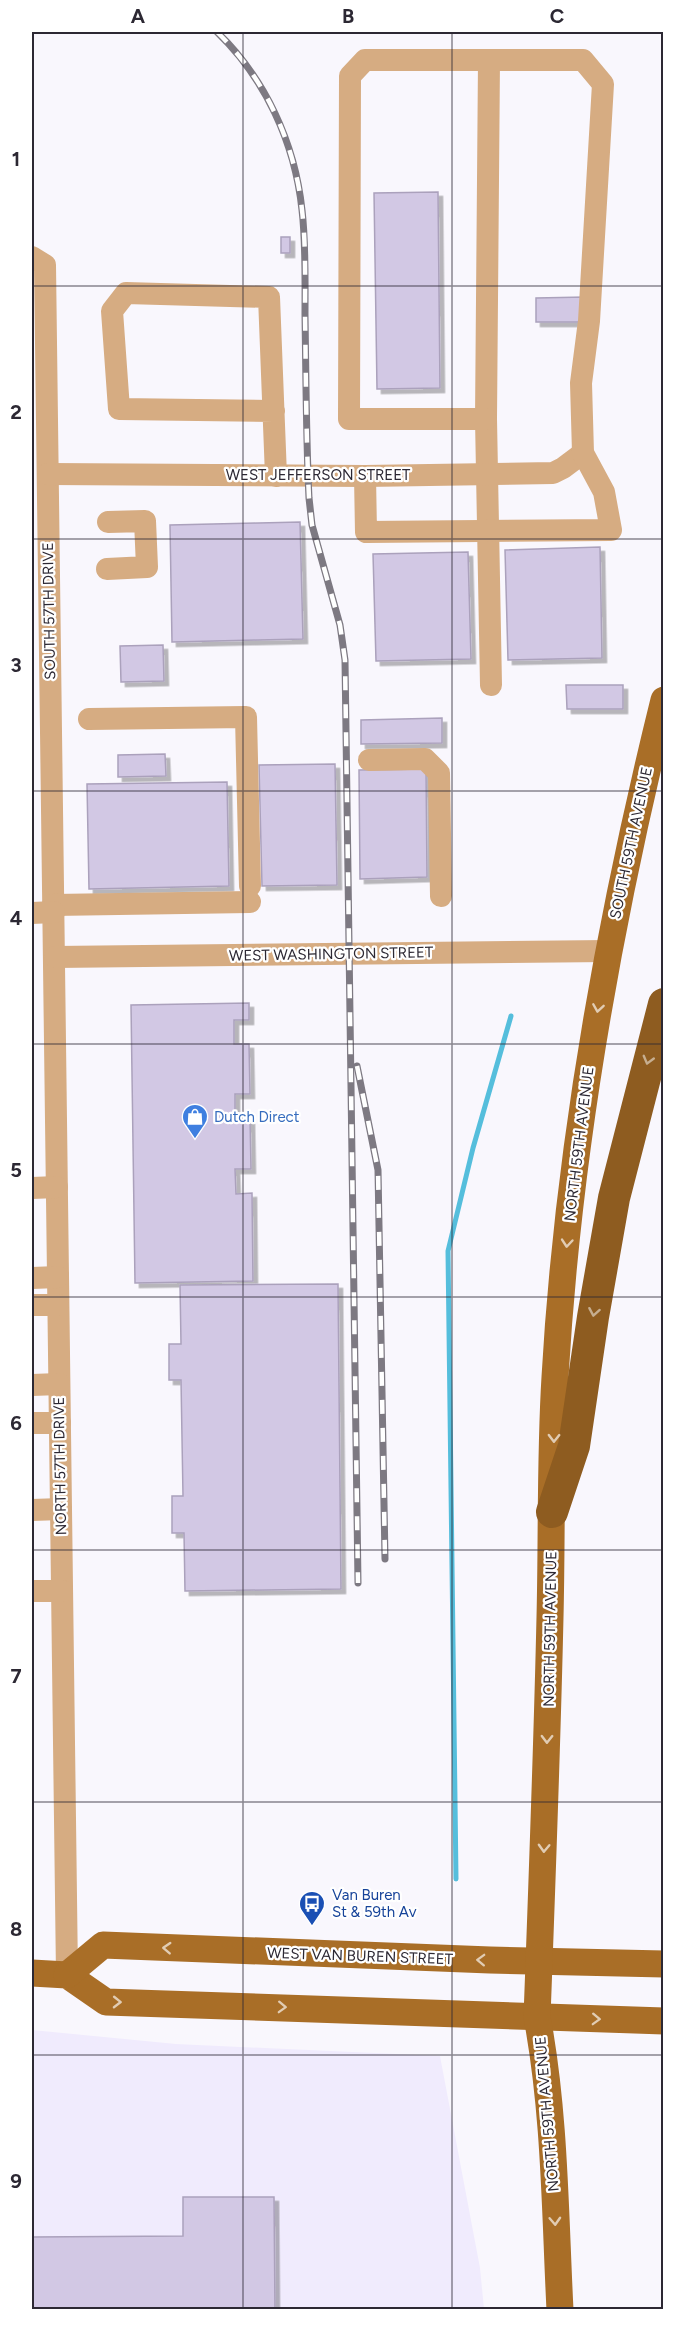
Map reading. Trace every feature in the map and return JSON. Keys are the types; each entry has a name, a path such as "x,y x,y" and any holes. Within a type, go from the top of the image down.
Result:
{"highway":[{"path":"552,1512 574,1446 614,1198 663,1004"}],"main road":[{"name":"SOUTH 59TH AVENUE","path":"608,951 663,700"},
{"name":"NORTH 59TH AVENUE","path":"560,2310 549,2100 537,2017 546,1790 555,1378 567,1239 582,1114 608,951"},
{"name":"WEST VAN BUREN STREET","path":"67,1975 103,1945 539,1962 663,1964"},
{"path":"32,1972 67,1975 106,2002 663,2021"}],"street":[{"path":"365,476 366,532 611,530 604,492 583,453 581,383 590,321 603,84 584,60 365,60 350,76 350,419 486,419"},
{"path":"489,60 486,419 491,685"},
{"name":"SOUTH 57TH DRIVE","path":"38,261 42,466 40,632 46,910 55,957"},
{"path":"274,411 119,409 112,311 126,293 270,297 274,411 276,476"},
{"name":"WEST JEFFERSON STREET","path":"42,466 276,476 553,473 583,453"},
{"path":"107,569 147,567 145,521 108,522"},
{"path":"46,910 250,894 246,717 89,719"},
{"path":"369,760 425,759 439,773 441,896"},
{"name":"WEST WASHINGTON STREET","path":"55,957 608,951"},
{"name":"NORTH 57TH DRIVE","path":"55,957 67,1975"},
{"path":"32,1188 57,1186"},
{"path":"32,1278 58,1277"},
{"path":"32,1305 58,1305"},
{"path":"32,1385 59,1384"},
{"path":"32,1423 60,1423"},
{"path":"32,1510 61,1509"},
{"path":"32,1591 62,1591"}],"shaded area":[{"path":"32,2030 176,2044 440,2056 480,2268 484,2309 32,2309"}],"building":[{"path":"438,192 440,388 377,389 374,193"},
{"path":"281,237 290,237 290,253 281,253"},
{"path":"585,297 585,322 536,322 536,298"},
{"path":"300,522 303,639 172,642 170,525"},
{"path":"600,547 602,658 508,660 505,550"},
{"path":"468,552 471,659 376,661 373,554"},
{"path":"163,645 164,681 121,682 120,646"},
{"path":"566,685 623,685 623,709 567,709"},
{"path":"442,718 442,743 361,744 361,720"},
{"path":"165,754 166,776 118,777 118,755"},
{"path":"335,764 337,885 262,886 259,765"},
{"path":"426,769 427,877 360,879 359,770"},
{"path":"227,782 229,886 89,889 87,784"},
{"path":"249,1003 249,1020 234,1020 234,1044 249,1044 250,1094 235,1094 235,1119 250,1119 251,1169 235,1169 236,1194 252,1193 253,1281 135,1283 131,1005"},
{"path":"338,1284 341,1589 185,1591 184,1533 172,1533 172,1496 183,1496 181,1380 169,1380 169,1344 181,1344 180,1285"},
{"path":"183,2197 274,2197 275,2310 32,2310 32,2237 183,2236"}],"waterway":[{"path":"456,1879 448,1251 473,1148 511,1016"}],"railway":[{"path":"217,32 250,70 263,91 275,113 293,160 302,210 305,249 309,498 312,525 340,625 345,660 358,1583"},
{"path":"357,1066 378,1170 385,1559"}],"place":[{"name":"Dutch Direct","path":"195,1140"},
{"name":"Van Buren St & 59th Av","path":"312,1927"}]}
